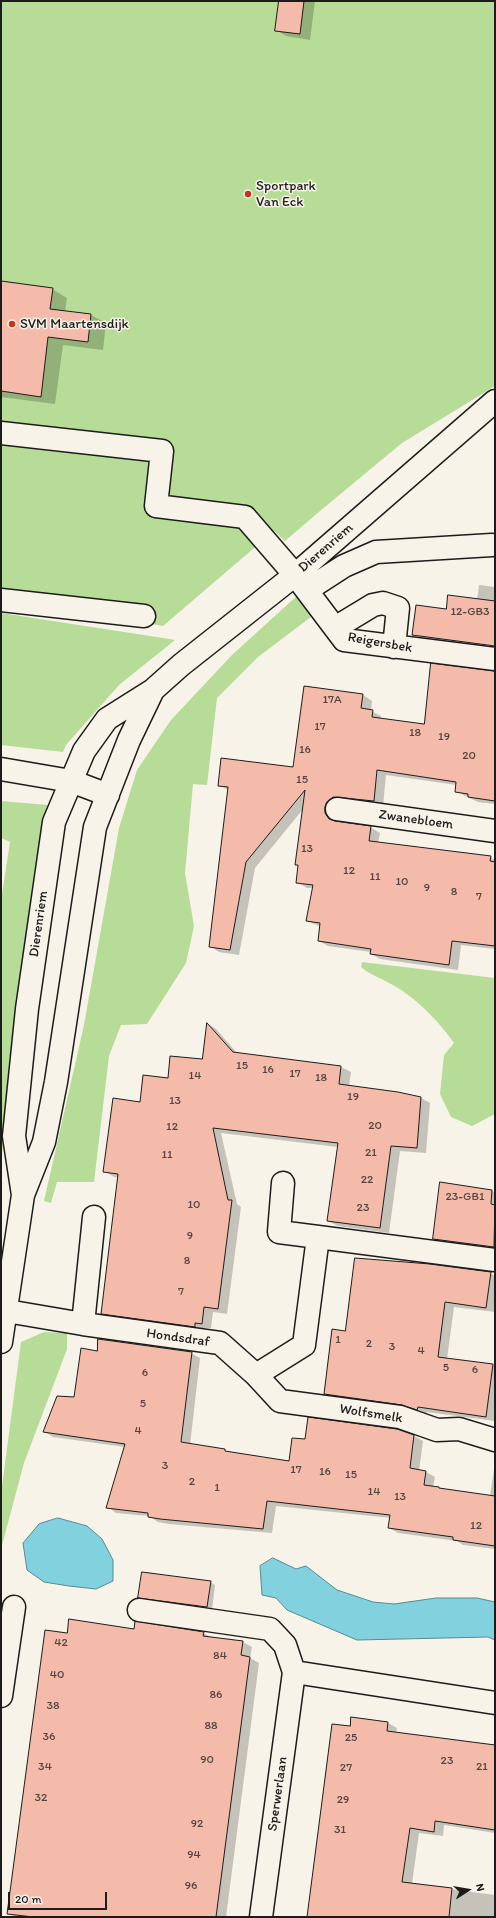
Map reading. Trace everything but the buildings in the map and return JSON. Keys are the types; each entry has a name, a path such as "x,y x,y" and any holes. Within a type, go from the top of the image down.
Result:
{"street":[{"name":"Dierenriem","path":"23,1196 14,1136 27,1009 54,822 84,751 107,719 153,690 181,665 301,583 495,401"},
{"name":"Reigersbek","path":"1,433 162,451 156,506 245,517 301,583 344,640 495,659"},
{"path":"301,583 376,552 492,546"},
{"path":"1,600 144,616"},
{"path":"335,628 373,605 383,603 398,608 394,647"},
{"name":"Dierenriem","path":"1,1342 3,1310 23,1196 44,1142 56,1082 96,827 129,740 153,690"},
{"path":"1,769 71,781 108,795"},
{"name":"Zwanebloem","path":"337,809 495,831"},
{"path":"283,1183 279,1232 495,1260"},
{"path":"83,1324 94,1218"},
{"path":"256,1376 304,1344 318,1237"},
{"name":"Hondsdraf","path":"3,1310 83,1324 220,1343 256,1376"},
{"name":"Wolfsmelk","path":"256,1376 280,1401 400,1417 437,1430 459,1429 495,1440"},
{"path":"1,1696 14,1608"},
{"name":"Sperwerlaan","path":"139,1610 270,1629 285,1645 294,1672 261,1917"},
{"path":"294,1672 495,1703"}],"green space":[{"name":"Sportpark Van Eck","path":"1,1 495,1 495,386 402,443 285,541 274,531 163,626 1,597"},
{"path":"299,594 311,617 258,657 217,698 207,785 193,784 185,873 194,926 186,963 147,1024 121,1025 109,1056 94,1182 57,1182 51,1203 44,1201 84,1025 119,828 137,770 171,720 232,655"},
{"path":"1,613 175,640 119,685 66,745 63,752 1,745"},
{"path":"1,801 48,805 1,1161 1,901 10,842 1,838"},
{"path":"362,962 495,978 495,1114 472,1126 451,1117 440,1094 444,1055 454,1043 441,1026 417,1002 400,989 364,970 361,967"},
{"path":"44,1332 67,1333 67,1349 24,1463 1,1549 1,1494 21,1342"}],"water":[{"path":"58,1518 87,1526 102,1539 113,1560 113,1581 96,1589 69,1586 44,1582 27,1570 23,1543 39,1524"},
{"path":"273,1558 296,1569 306,1566 337,1590 373,1602 394,1604 436,1598 477,1598 495,1602 495,1640 488,1637 357,1640 287,1610 276,1598 262,1595 260,1566"}],"place":[{"name":"Sportpark Van Eck","path":"248,194"},
{"name":"SVM Maartensdijk","path":"12,324"}]}
